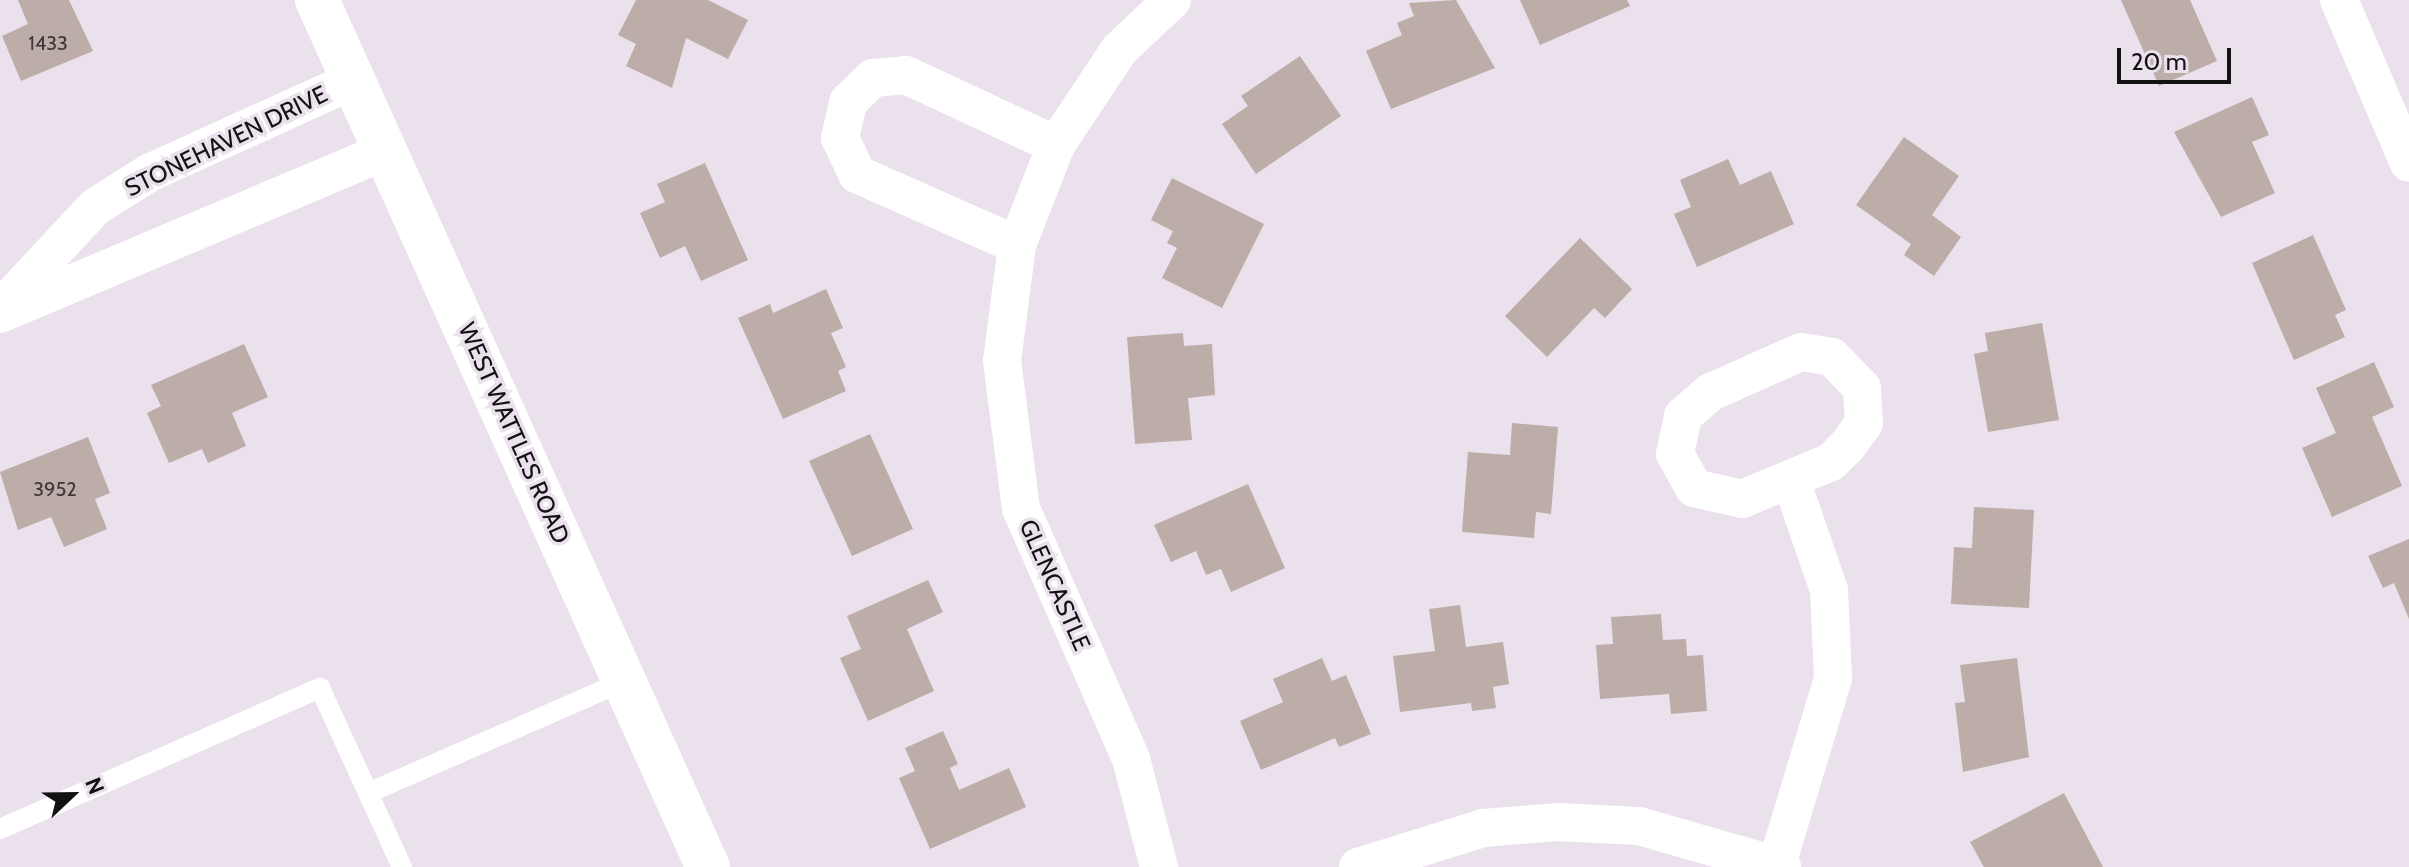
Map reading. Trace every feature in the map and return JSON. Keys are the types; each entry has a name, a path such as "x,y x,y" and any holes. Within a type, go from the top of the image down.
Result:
{"street":[{"name":"WEST WATTLES ROAD","path":"317,0 627,680 708,867"},
{"name":"GLENCASTLE","path":"1159,867 1131,759 1021,509 1002,361 1017,245 1056,145 1119,50 1172,0"},
{"path":"2339,0 2409,163"},
{"path":"1017,245 857,174 840,138 848,102 873,78 906,75 1056,145"},
{"name":"STONEHAVEN DRIVE","path":"0,312 95,207 149,173 354,80"},
{"name":"STONEHAVEN DRIVE","path":"0,312 386,151"},
{"path":"1801,352 1832,357 1862,388 1864,423 1831,462 1791,480 1742,499 1694,488 1675,454 1683,416 1711,392 1801,352"},
{"path":"1358,867 1483,828 1558,822 1639,826 1780,865 1833,678 1829,590 1791,480"}],"lane":[{"path":"368,793 627,680"},
{"path":"0,829 320,688 402,867"}],"building":[{"path":"18,0 69,0 93,51 21,81 2,36 28,24"},
{"path":"636,0 708,0 748,20 728,59 686,38 672,88 626,66 636,44 618,35"},
{"path":"1456,0 1495,68 1391,109 1366,51 1402,35 1397,23 1414,16 1409,3"},
{"path":"1520,0 1627,0 1630,6 1540,45"},
{"path":"2121,0 2190,0 2217,61 2159,86"},
{"path":"1300,56 1341,116 1256,174 1222,124 1248,106 1241,96"},
{"path":"2252,97 2269,135 2252,142 2275,193 2221,217 2174,132"},
{"path":"1904,137 1959,176 1932,215 1961,237 1934,276 1904,255 1911,244 1856,205"},
{"path":"1728,159 1740,185 1771,171 1794,224 1697,267 1674,214 1691,207 1680,180"},
{"path":"705,163 748,260 701,281 685,246 660,258 640,213 665,202 657,184"},
{"path":"1172,178 1264,224 1222,308 1162,278 1177,248 1167,243 1173,231 1151,220"},
{"path":"2313,235 2346,310 2335,315 2345,337 2294,360 2252,263"},
{"path":"1580,238 1632,289 1605,318 1594,308 1547,357 1505,316"},
{"path":"826,289 843,328 831,333 846,367 838,371 846,391 783,419 738,318 770,304 773,313"},
{"path":"2042,323 2059,420 1988,432 1974,354 1988,351 1985,333"},
{"path":"1183,333 1184,346 1212,344 1215,395 1188,398 1192,440 1135,444 1127,337"},
{"path":"244,344 268,397 232,413 246,446 208,463 202,449 169,463 147,413 161,406 151,385"},
{"path":"2374,362 2394,407 2372,417 2402,486 2332,517 2302,448 2336,433 2316,388"},
{"path":"1512,423 1558,427 1551,514 1536,512 1534,538 1462,532 1468,452 1510,455"},
{"path":"870,434 913,529 852,556 809,461"},
{"path":"88,437 110,493 95,499 107,529 64,547 51,517 18,530 0,472"},
{"path":"1248,484 1285,568 1231,592 1221,569 1206,575 1196,551 1171,562 1154,525"},
{"path":"1974,507 2034,510 2029,608 1951,604 1954,547 1972,548"},
{"path":"2409,539 2409,619 2394,583 2383,588 2368,556"},
{"path":"928,580 943,612 907,629 934,691 868,721 840,658 861,649 847,616"},
{"path":"1460,605 1466,647 1503,642 1509,684 1493,687 1496,708 1472,711 1471,703 1400,712 1393,656 1435,651 1429,609"},
{"path":"1661,614 1663,640 1686,639 1687,656 1703,655 1707,711 1671,714 1669,694 1600,699 1596,645 1613,644 1611,617"},
{"path":"1322,658 1332,681 1346,675 1371,734 1339,747 1335,738 1261,770 1240,721 1283,702 1273,679"},
{"path":"2017,658 2029,757 1963,772 1955,703 1965,702 1960,665"},
{"path":"943,731 958,764 950,768 959,790 1009,768 1026,807 930,849 899,778 915,771 905,748"},
{"path":"2064,793 2103,867 1984,867 1970,842"}]}
